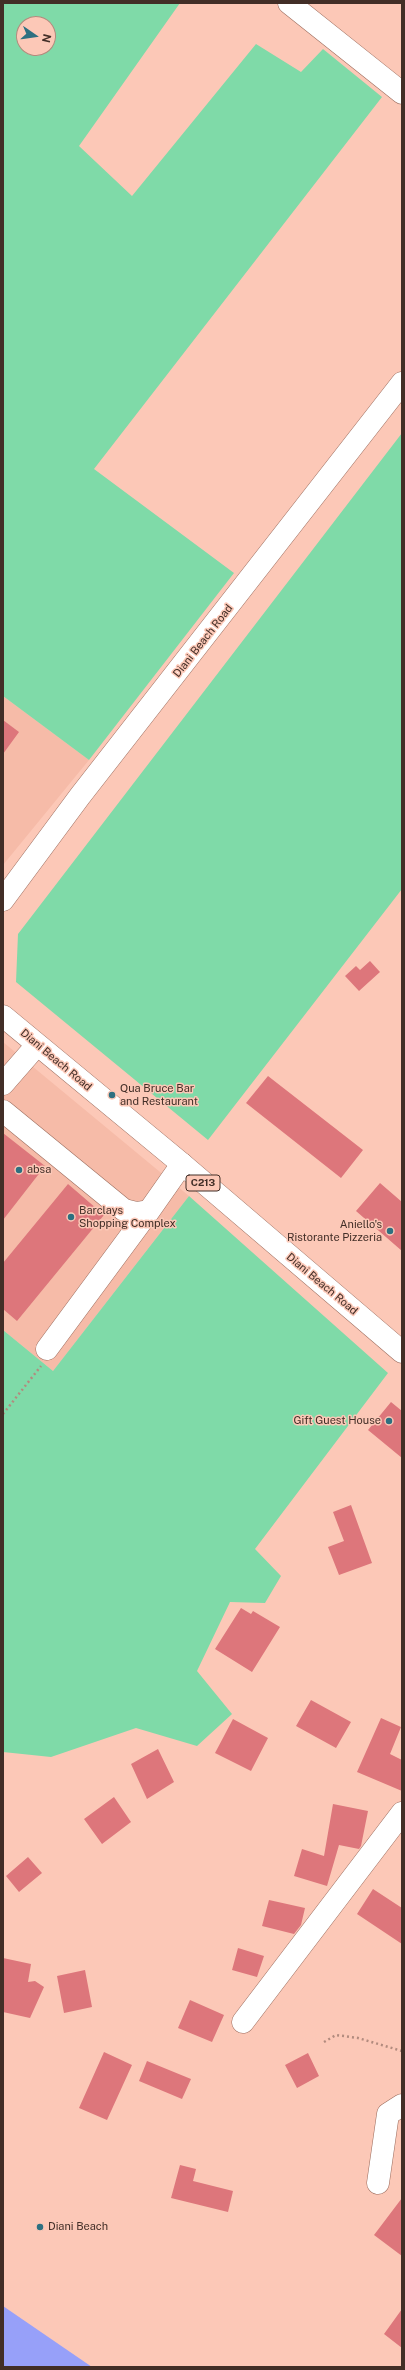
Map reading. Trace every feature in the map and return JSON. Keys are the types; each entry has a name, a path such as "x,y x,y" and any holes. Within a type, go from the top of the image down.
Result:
{"main road":[{"path":"288,3 402,93"},
{"name":"Diani Beach Road","path":"3,900 80,796 402,383"},
{"name":"Diani Beach Road","path":"5,1017 182,1164 402,1352"},
{"path":"3,1084 37,1045"},
{"path":"3,1111 124,1210 136,1213 149,1211"},
{"path":"47,1349 182,1164"},
{"path":"243,2022 402,1813"},
{"path":"378,2183 388,2114 402,2105"}],"path":[{"path":"324,2042 336,2035 358,2038 402,2051"}],"shaded area":[{"path":"3,696 89,760 3,865"},
{"path":"3,1042 189,1196 53,1371 3,1330"}],"green space":[{"path":"3,3 180,3 79,146 132,196 256,44 301,72 323,49 382,97 94,469 234,573 89,760 3,696"},
{"path":"402,433 402,889 208,1140 16,982 18,934"},
{"path":"189,1196 388,1373 255,1549 281,1576 265,1603 230,1602 197,1671 232,1714 197,1746 136,1728 51,1757 3,1752 3,1330 53,1371"}],"water":[{"path":"3,2306 92,2367 3,2367"}],"building":[{"path":"3,720 19,732 3,754"},
{"path":"370,961 380,972 359,991 345,976 356,966 360,970"},
{"path":"268,1076 363,1150 341,1178 246,1103"},
{"path":"3,1133 45,1166 3,1220"},
{"name":"Aniello's Ristorante Pizzeria","path":"380,1183 402,1202 402,1251 356,1211"},
{"path":"68,1184 104,1215 17,1321 3,1309 3,1263"},
{"name":"Gift Guest House","path":"391,1402 402,1411 402,1458 368,1430"},
{"path":"351,1505 372,1563 339,1575 328,1547 344,1541 333,1512"},
{"path":"241,1608 251,1614 253,1611 280,1627 252,1672 215,1649"},
{"path":"311,1700 351,1722 336,1748 296,1726"},
{"path":"381,1718 401,1727 390,1754 402,1760 402,1791 357,1772"},
{"path":"233,1719 268,1738 251,1771 215,1753"},
{"path":"158,1749 174,1782 147,1799 131,1764"},
{"path":"114,1797 131,1822 102,1844 84,1819"},
{"path":"333,1804 368,1811 361,1846 359,1849 339,1845 327,1886 294,1876 302,1849 324,1856"},
{"path":"28,1857 42,1873 19,1892 6,1876"},
{"path":"373,1889 402,1908 402,1944 357,1914"},
{"path":"269,1900 305,1908 301,1925 294,1934 262,1926"},
{"path":"238,1948 264,1956 257,1977 232,1970"},
{"path":"3,1958 31,1964 28,1982 35,1981 44,1987 30,2018 3,2012"},
{"path":"85,1970 92,2007 64,2013 57,1976"},
{"path":"190,2000 224,2015 212,2042 178,2028"},
{"path":"104,2052 132,2065 107,2120 79,2108"},
{"path":"308,2053 319,2076 297,2088 285,2065"},
{"path":"147,2061 191,2079 182,2099 139,2081"},
{"path":"180,2165 196,2169 193,2181 233,2191 228,2212 171,2198"},
{"path":"402,2198 402,2256 374,2235"},
{"path":"402,2309 402,2348 384,2334"}],"place":[{"name":"Qua Bruce Bar and Restaurant","path":"112,1095"},
{"name":"absa","path":"19,1170"},
{"name":"Barclays Shopping Complex","path":"71,1217"},
{"name":"Aniello's Ristorante Pizzeria","path":"390,1231"},
{"name":"Gift Guest House","path":"389,1421"},
{"name":"Diani Beach","path":"40,2227"}]}
